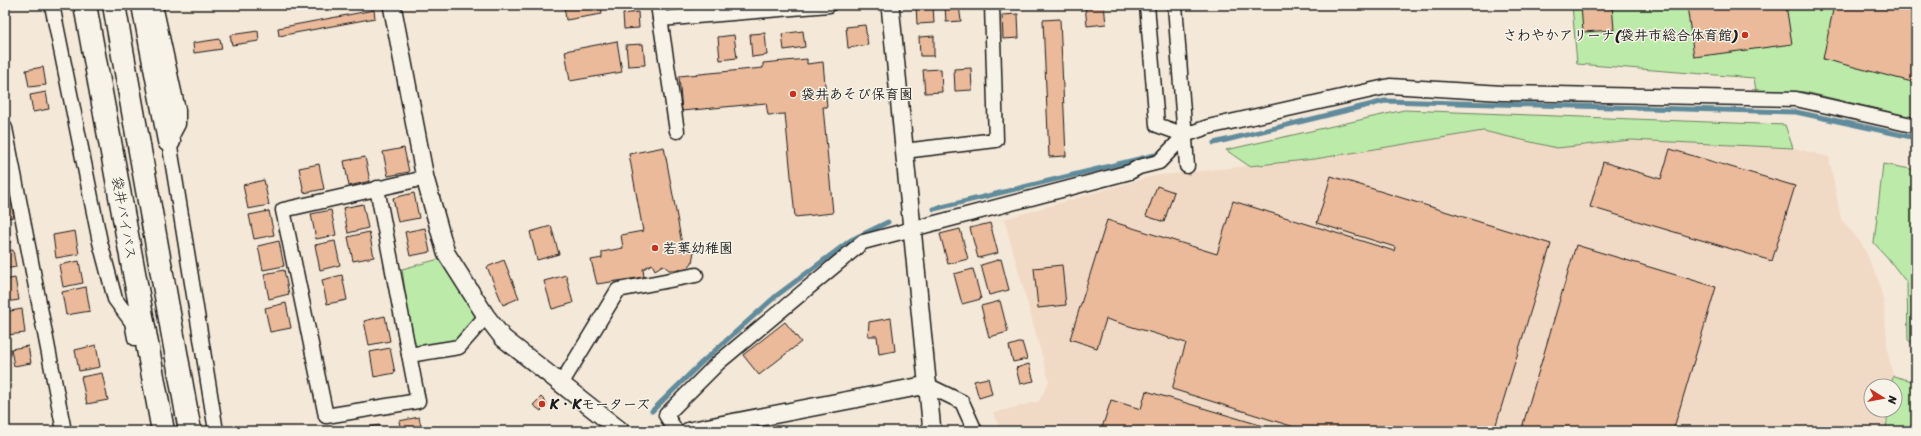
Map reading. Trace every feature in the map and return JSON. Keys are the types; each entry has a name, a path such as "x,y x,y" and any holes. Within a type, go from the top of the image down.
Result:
{"highway":[{"path":"73,5 94,110 132,322"},
{"name":"袋井バイパス","path":"85,5 163,431"},
{"name":"袋井バイパス","path":"114,5 190,431"},
{"path":"143,5 169,141"}],"street":[{"path":"52,5 100,242 115,299 132,322 152,431"},
{"path":"155,5 178,110 178,124 169,141 216,431"},
{"path":"392,5 425,178 446,253 486,316 503,338 621,431"},
{"path":"677,131 659,12 829,5"},
{"path":"890,5 932,431"},
{"path":"904,151 996,140 992,5"},
{"path":"1147,5 1157,125 1185,135"},
{"path":"1175,5 1188,166"},
{"path":"676,431 666,415 718,363 864,242 911,228 1130,172 1139,167 1159,162 1185,135 1208,127 1390,86 1502,93 1796,99 1916,126"},
{"path":"5,128 9,178 64,431"},
{"path":"377,188 418,401 326,416 283,210 377,188 425,178"},
{"path":"561,384 618,290 696,275"},
{"path":"409,355 459,347 486,316"},
{"path":"689,431 927,385 962,402 976,431"}],"shaded area":[{"path":"1483,131 1557,147 1631,140 1793,148 1829,157 1841,219 1862,244 1878,279 1884,304 1888,354 1893,376 1893,378 1863,378 1863,418 1887,418 1886,431 1001,431 993,413 1039,401 1049,381 1004,219 1152,176 1315,159"}],"green space":[{"name":"さわやかアリーナ(袋井市総合体育館)","path":"1572,5 1916,5 1916,118 1805,92 1756,91 1754,78 1577,64"},
{"path":"1404,110 1785,125 1793,148 1631,140 1557,148 1483,131 1315,159 1249,166 1226,150"},
{"path":"1883,164 1916,170 1916,346 1908,340 1907,283 1874,243"},
{"path":"439,259 479,316 459,347 414,354 402,269"},
{"path":"1903,379 1916,382 1916,431 1886,431 1887,418 1903,418"}],"building":[{"path":"564,5 601,5 602,14 566,20"},
{"path":"916,5 933,5 934,23 917,24"},
{"path":"945,5 959,5 961,21 946,22"},
{"path":"1085,5 1104,5 1106,24 1087,26"},
{"path":"1581,5 1612,5 1614,30 1583,32"},
{"path":"1687,5 1786,5 1792,44 1694,57"},
{"path":"1834,5 1916,5 1916,83 1823,59"},
{"path":"374,10 375,18 279,36 278,28"},
{"path":"638,12 639,28 624,29 623,14"},
{"path":"1018,14 1019,38 1003,39 1002,15"},
{"path":"1060,19 1066,156 1049,157 1043,20"},
{"path":"865,25 868,45 848,48 846,27"},
{"path":"258,31 259,41 232,45 230,35"},
{"path":"803,31 805,47 784,50 782,34"},
{"path":"765,33 767,55 752,57 750,34"},
{"path":"734,35 737,58 720,60 718,37"},
{"path":"934,36 934,56 920,56 919,37"},
{"path":"220,39 222,49 194,53 193,43"},
{"path":"617,41 622,72 570,81 565,51"},
{"path":"643,44 645,65 628,66 626,45"},
{"path":"807,59 807,64 823,62 827,107 823,107 833,213 795,217 785,114 768,115 766,103 682,111 679,76 763,68 763,63"},
{"path":"43,67 46,85 29,87 26,70"},
{"path":"971,68 972,90 955,91 954,69"},
{"path":"941,69 942,92 925,93 923,70"},
{"path":"46,92 49,109 33,112 30,95"},
{"path":"664,147 682,244 694,251 692,263 685,270 669,270 663,265 655,270 652,264 643,269 644,277 597,284 591,260 602,258 602,252 623,248 621,235 643,231 629,154"},
{"path":"404,148 409,172 388,176 383,152"},
{"path":"1670,149 1795,186 1772,261 1590,207 1603,162 1661,179"},
{"path":"365,157 370,181 349,186 344,161"},
{"path":"319,164 324,189 304,193 299,168"},
{"path":"1331,176 1551,244 1494,431 1307,431 1172,389 1186,343 1106,319 1097,348 1070,339 1107,220 1217,254 1233,201 1394,251 1395,247 1317,223"},
{"path":"264,180 269,205 248,209 243,185"},
{"path":"1157,186 1174,192 1164,222 1146,216"},
{"path":"5,192 9,192 14,217 5,218"},
{"path":"414,193 419,218 398,222 393,198"},
{"path":"363,204 368,228 348,233 343,208"},
{"path":"331,210 336,235 316,239 311,214"},
{"path":"269,211 274,235 254,239 249,215"},
{"path":"990,223 998,253 978,258 970,228"},
{"path":"8,225 11,242 5,243 5,226"},
{"path":"551,226 559,254 537,260 530,232"},
{"path":"425,228 430,252 410,256 405,232"},
{"path":"960,229 968,259 948,264 940,234"},
{"path":"75,231 79,254 56,258 53,235"},
{"path":"369,232 374,257 353,261 348,237"},
{"path":"279,241 284,266 263,270 258,246"},
{"path":"335,241 340,265 320,270 315,245"},
{"path":"1576,245 1716,287 1673,431 1521,431"},
{"path":"13,250 16,267 5,269 5,251"},
{"path":"1001,259 1009,290 989,295 981,265"},
{"path":"504,260 519,298 503,305 487,267"},
{"path":"79,261 83,283 63,287 59,265"},
{"path":"1062,265 1066,305 1038,308 1034,268"},
{"path":"973,269 981,299 962,304 954,274"},
{"path":"284,270 289,294 269,299 264,274"},
{"path":"342,275 347,300 327,304 322,280"},
{"path":"566,275 573,303 552,309 544,281"},
{"path":"15,278 19,300 5,302 5,280"},
{"path":"86,287 90,311 66,315 62,292"},
{"path":"1000,301 1008,332 989,337 981,306"},
{"path":"286,303 291,328 270,332 265,308"},
{"path":"22,309 25,333 7,335 5,312"},
{"path":"385,316 390,341 369,345 364,321"},
{"path":"891,318 895,351 879,354 877,336 868,336 869,322"},
{"path":"785,322 801,342 759,375 743,355"},
{"path":"1022,342 1027,359 1013,362 1009,346"},
{"path":"96,345 100,367 79,371 75,350"},
{"path":"28,346 31,363 14,366 11,349"},
{"path":"390,348 395,373 374,377 370,352"},
{"path":"1029,364 1034,381 1020,384 1016,368"},
{"path":"102,373 108,400 87,404 81,377"},
{"path":"988,378 992,394 979,398 974,381"},
{"path":"1146,391 1280,431 1101,431 1111,400 1141,409"},
{"path":"541,397 547,403 541,411 533,405"},
{"path":"419,417 422,431 401,431 399,421"},
{"path":"379,425 380,431 359,431 359,429"}],"waterway":[{"path":"1214,143 1385,101 1796,112 1916,138"},
{"path":"934,209 1155,155"},
{"path":"652,411 701,363 776,296 851,240 888,222"}],"place":[{"name":"さわやかアリーナ(袋井市総合体育館)","path":"1745,35"},
{"name":"袋井あそび保育園","path":"793,94"},
{"name":"若葉幼稚園","path":"655,248"},
{"name":"K・Kモーターズ","path":"542,404"}]}
